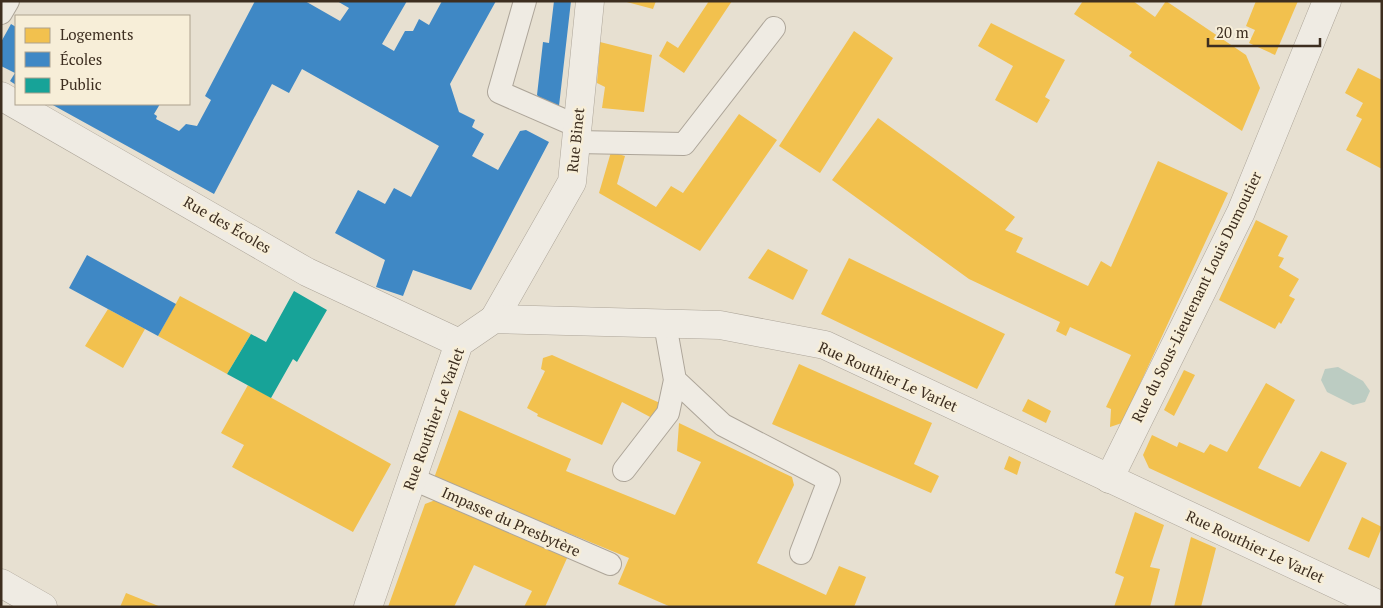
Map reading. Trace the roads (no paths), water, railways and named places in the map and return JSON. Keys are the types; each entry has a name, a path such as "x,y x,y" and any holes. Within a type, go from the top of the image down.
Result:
{"street":[{"name":"Rue Binet","path":"494,319 572,182 590,1"},
{"name":"Rue du Sous-Lieutenant Louis Dumoutier","path":"1108,479 1241,212 1327,1"},
{"name":"Rue des Écoles","path":"1,96 15,104"},
{"name":"Rue des Écoles","path":"17,105 307,272 459,343"},
{"name":"Rue Routhier Le Varlet","path":"368,607 459,343 494,319 720,325 826,345 1382,606"},
{"path":"1,583 43,607"}],"lane":[{"path":"1,14 8,1"},
{"path":"525,1 499,92 577,134 684,144 774,28"},
{"path":"624,470 668,413 675,380 665,324"},
{"path":"675,380 723,425 829,480 801,553"},
{"name":"Impasse du Presbytère","path":"413,479 610,564"}]}
